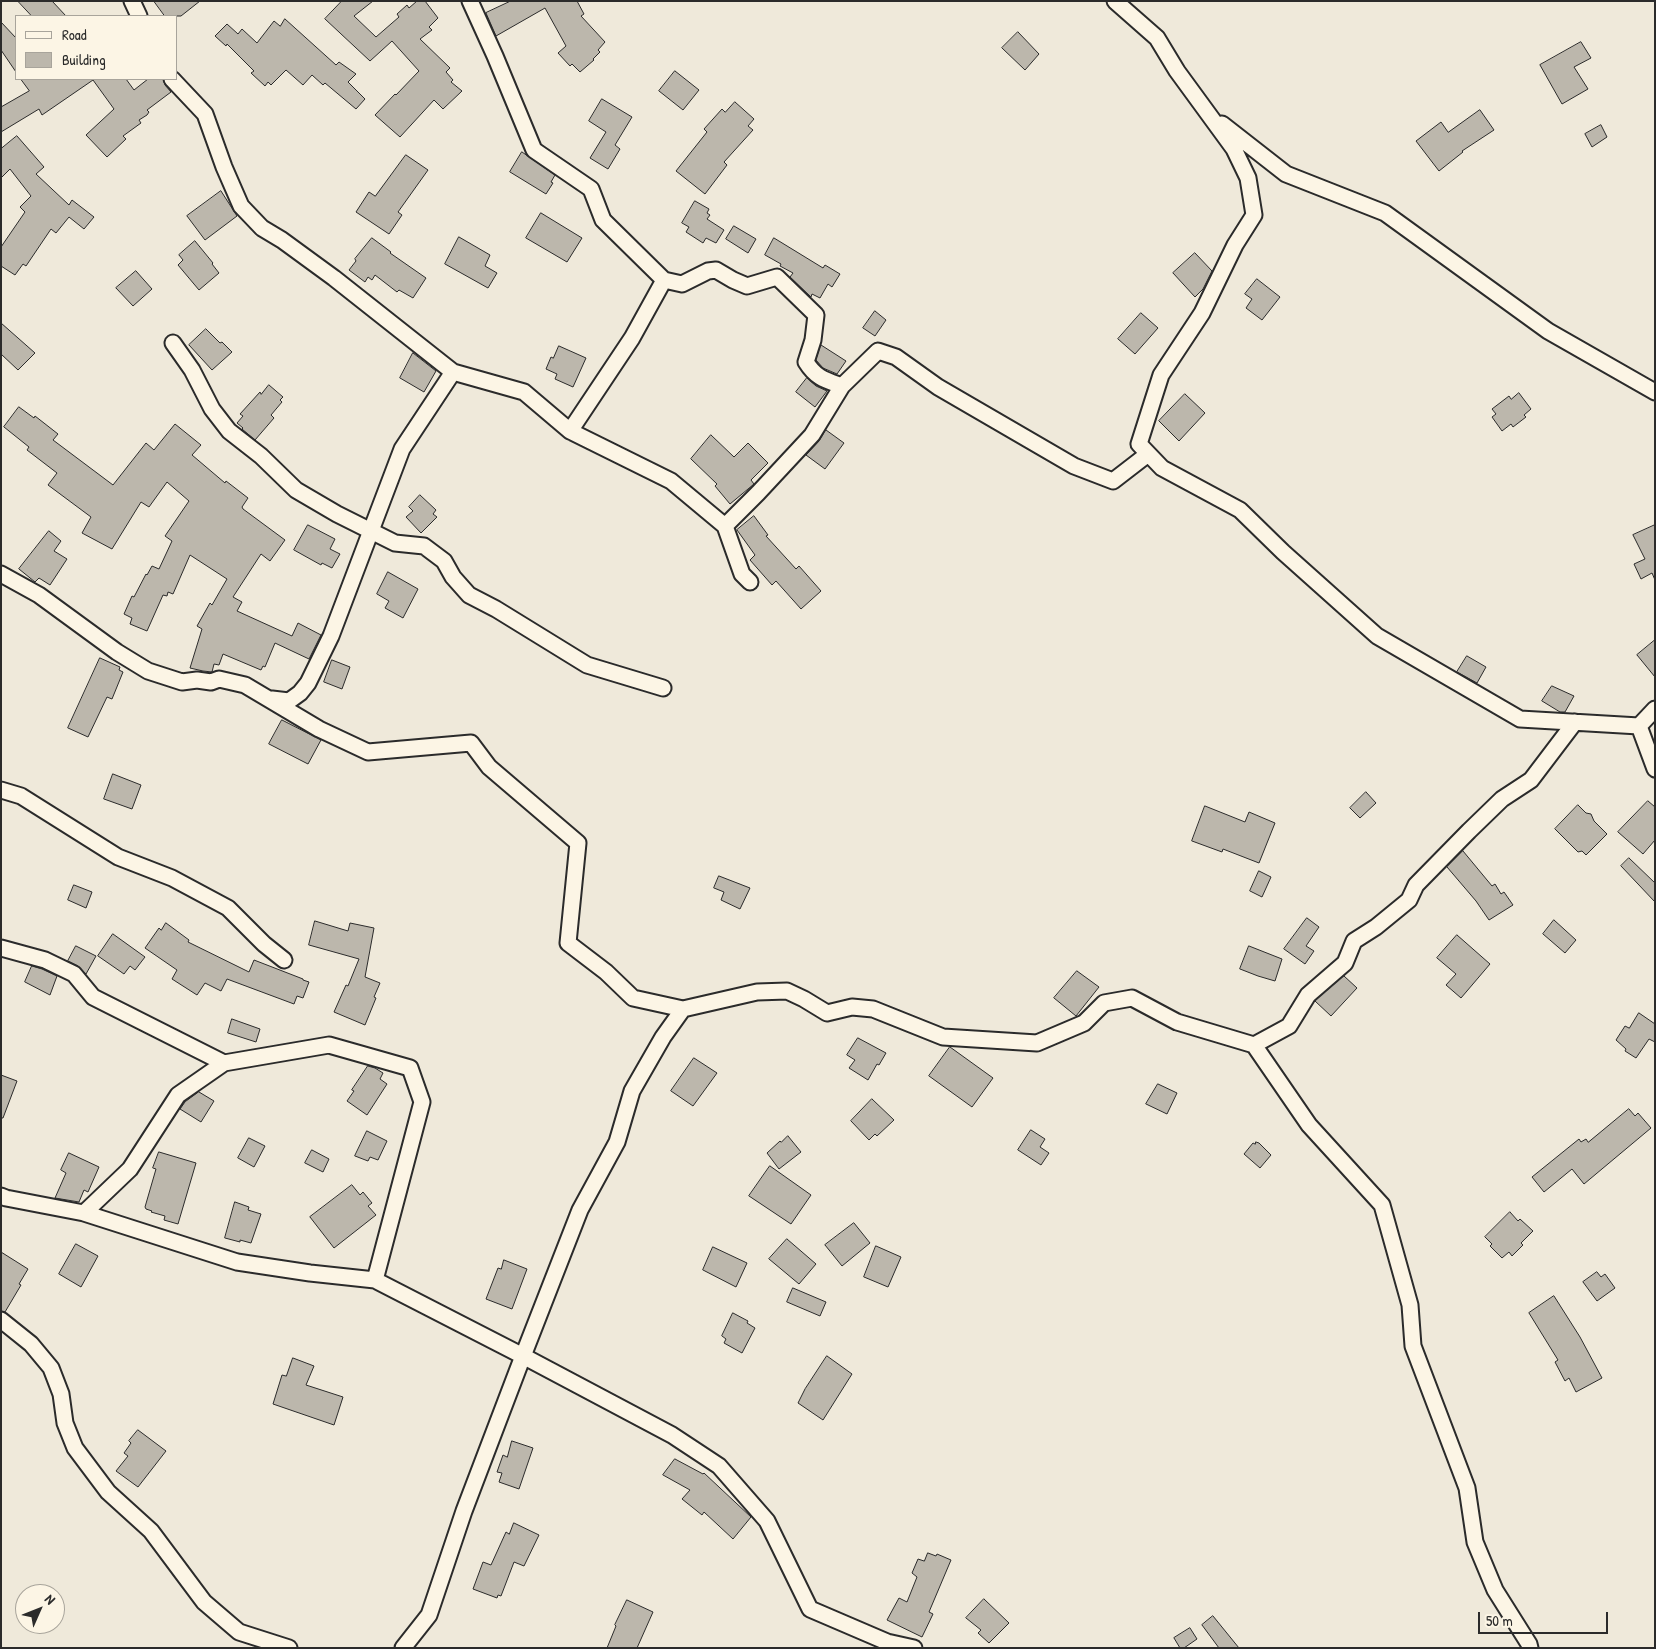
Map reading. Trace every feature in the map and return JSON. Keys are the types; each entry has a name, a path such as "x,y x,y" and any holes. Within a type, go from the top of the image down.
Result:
{"street":[{"path":"132,1 139,15"},
{"path":"470,1 534,150 591,189 603,220 664,280 682,284 708,271 716,270 748,286 777,277 816,315 813,340 806,362 821,379 842,386"},
{"path":"1115,1 1157,38 1177,71 1234,149 1248,178 1254,215 1235,245 1202,313 1161,376 1139,444 1162,468 1240,510 1283,552 1378,636 1520,719 1639,726"},
{"path":"173,80 205,114 224,167 241,206 262,228 282,240 334,278 453,372 524,392 570,431 671,481 725,526 742,574 750,582"},
{"path":"1207,112 1286,174 1385,213 1548,331 1655,392"},
{"path":"570,431 632,338 664,280"},
{"path":"173,343 192,370 212,409 229,431 261,456 296,490 372,532 395,542 424,546 444,561 453,577 469,595 496,609 587,665 663,688"},
{"path":"725,526 812,434 842,386 878,351 896,357 938,387 1074,466 1113,481 1148,454"},
{"path":"270,699 289,701 300,693 308,683 331,636 402,449 453,372"},
{"path":"1,574 38,595 117,652 148,671 182,682 196,680 210,682 218,679 245,685 320,729 368,752 471,743 490,767 578,843 568,942 606,972 633,998 683,1009 757,992 787,991 827,1013 852,1007 873,1009 943,1037 1037,1043 1084,1023 1104,1003 1132,998 1178,1022 1254,1045 1309,1125 1382,1205 1410,1305 1413,1346 1468,1488 1475,1542 1496,1590 1530,1648"},
{"path":"1639,726 1655,709"},
{"path":"1254,1045 1289,1026 1308,995 1345,963 1354,941 1376,927 1409,900 1416,885 1502,799 1531,780 1575,722"},
{"path":"1639,726 1655,769"},
{"path":"1,790 22,796 118,858 172,878 228,908 264,944 284,960"},
{"path":"1,948 45,960 74,974 93,997 224,1063"},
{"path":"403,1648 430,1615 464,1511 523,1356 580,1210 617,1142 632,1091 663,1037 683,1009"},
{"path":"84,1213 130,1169 178,1095 224,1063 329,1045 410,1068 422,1102 375,1280"},
{"path":"1,1196 84,1213 237,1262 310,1274 375,1280 672,1435 719,1466 767,1521 810,1609 887,1642 914,1648"},
{"path":"1,1320 31,1344 51,1368 61,1394 65,1423 75,1448 108,1492 151,1531 204,1602 239,1632 289,1648"}],"building":[{"path":"18,1 52,1 65,15 31,15"},
{"path":"154,1 200,1 181,16 164,15"},
{"path":"342,1 373,1 354,16 376,37 399,17 397,14 407,5 409,8 417,1 425,1 438,18 429,27 432,30 420,39 450,68 446,72 453,80 451,82 462,91 443,109 434,100 400,137 375,115 419,71 392,41 370,61 325,19"},
{"path":"511,1 577,1 584,14 581,16 605,42 598,50 600,52 580,72 572,64 570,66 558,53 566,46 545,8 496,36 486,13"},
{"path":"285,19 336,65 339,62 356,74 348,82 365,99 356,109 325,83 323,85 312,75 303,85 286,70 271,85 268,82 265,86 251,73 254,71 227,44 226,46 215,36 227,24 238,34 242,29 257,43 274,21 280,26"},
{"path":"1,22 15,37 15,71 1,50"},
{"path":"1018,32 1039,54 1025,70 1002,48"},
{"path":"1581,42 1591,58 1574,67 1588,89 1562,104 1540,65"},
{"path":"675,71 699,90 683,110 659,91"},
{"path":"22,80 93,80 42,115 39,109 1,132 1,107 29,91"},
{"path":"93,80 127,80 134,90 147,80 163,80 171,92 147,110 149,112 147,115 139,120 141,123 123,136 126,139 107,157 86,135 114,109"},
{"path":"602,99 632,117 615,145 620,149 608,169 590,158 606,132 589,121"},
{"path":"735,102 754,119 748,126 753,130 724,162 727,165 705,194 676,171 707,132 704,129 722,109 725,112"},
{"path":"1480,110 1494,130 1462,151 1439,171 1416,141 1441,122 1448,132"},
{"path":"1601,125 1607,137 1592,147 1585,134"},
{"path":"17,136 44,167 36,174 69,205 72,200 94,217 84,229 69,217 56,233 51,229 26,266 23,264 15,275 1,266 1,247 25,212 20,207 31,196 10,169 1,178 1,149"},
{"path":"522,152 555,175 551,182 553,183 546,194 510,172"},
{"path":"406,155 428,170 398,212 402,215 389,234 356,212 369,192 375,196"},
{"path":"221,191 237,216 205,240 187,216"},
{"path":"695,201 709,209 707,213 710,215 707,219 724,230 716,243 706,238 703,243 686,232 689,227 682,223"},
{"path":"541,213 582,238 567,262 526,238"},
{"path":"734,226 756,239 748,253 726,239"},
{"path":"459,237 490,255 485,266 497,273 488,288 445,264"},
{"path":"372,238 426,278 413,298 399,290 397,292 375,275 372,280 368,277 365,282 349,270 356,261 355,259"},
{"path":"774,238 823,268 825,265 840,274 832,287 828,284 820,298 812,294 811,297 790,277 793,273 765,255"},
{"path":"195,241 219,273 199,290 178,265 183,260 179,255"},
{"path":"1195,253 1212,271 1203,289 1195,297 1173,273"},
{"path":"136,271 152,289 133,306 116,288"},
{"path":"1257,279 1280,297 1262,320 1246,308 1252,299 1245,294"},
{"path":"875,311 886,320 875,336 863,328"},
{"path":"1141,313 1158,328 1135,354 1118,339"},
{"path":"1,323 35,353 18,370 1,354"},
{"path":"206,329 232,352 212,370 189,345"},
{"path":"821,345 846,361 837,374 823,368 816,360"},
{"path":"559,346 586,358 573,387 555,379 557,374 546,369 551,357 553,358"},
{"path":"413,353 436,371 424,392 400,378"},
{"path":"807,378 816,386 827,391 815,407 796,392"},
{"path":"269,385 283,397 280,400 282,402 271,415 274,418 255,440 237,423 243,416 240,414"},
{"path":"1519,393 1531,409 1524,415 1526,417 1513,427 1511,424 1502,431 1492,417 1496,414 1492,409 1509,396 1511,399"},
{"path":"1185,394 1205,413 1179,441 1159,421"},
{"path":"19,407 34,418 35,416 58,434 53,440 113,485 146,443 154,450 175,424 201,445 192,455 225,483 226,481 248,498 242,507 243,509 285,540 270,561 261,554 233,597 242,602 237,611 292,636 298,623 321,635 309,659 275,643 265,667 263,666 261,670 223,654 219,665 214,664 212,672 190,668 202,629 197,626 227,579 190,555 173,594 168,592 167,596 163,595 147,631 130,624 132,618 124,614 132,596 134,597 152,566 159,569 172,541 165,536 189,501 167,482 149,507 141,502 112,549 82,533 91,517 48,485 57,473 27,450 29,447 4,427"},
{"path":"826,430 844,443 825,469 806,455"},
{"path":"711,435 734,457 748,443 768,463 751,480 754,484 730,504 715,486 717,484 691,459"},
{"path":"420,495 436,510 433,514 437,517 421,533 406,517 413,511 409,507"},
{"path":"754,516 768,535 766,536 796,569 799,566 821,591 801,609 776,581 772,585 750,560 755,555 737,530"},
{"path":"308,525 335,539 330,549 340,554 332,568 322,563 321,565 294,550"},
{"path":"1655,525 1655,580 1652,573 1641,579 1634,564 1645,559 1633,535"},
{"path":"49,531 61,541 54,551 67,559 50,585 39,578 35,582 19,569"},
{"path":"388,572 418,589 403,618 385,608 389,601 377,594"},
{"path":"1655,640 1655,677 1637,655"},
{"path":"1467,656 1486,667 1477,683 1457,672"},
{"path":"100,658 120,667 119,670 123,672 112,699 107,697 88,737 68,728"},
{"path":"332,660 350,667 342,689 324,682"},
{"path":"1552,686 1574,696 1565,712 1560,712 1542,701"},
{"path":"282,720 321,740 308,764 269,744"},
{"path":"113,774 141,785 132,809 104,799"},
{"path":"1366,792 1376,803 1360,818 1350,808"},
{"path":"1648,801 1655,807 1655,840 1643,854 1618,832"},
{"path":"1578,805 1586,813 1591,814 1594,821 1607,834 1586,855 1582,851 1578,852 1555,829"},
{"path":"1205,806 1245,822 1249,812 1275,823 1259,863 1223,849 1222,852 1192,841"},
{"path":"1463,851 1492,886 1495,884 1501,894 1504,892 1513,905 1489,920 1476,901 1447,867"},
{"path":"1629,858 1655,883 1655,902 1621,866"},
{"path":"1259,871 1271,877 1262,897 1250,891"},
{"path":"719,876 750,888 740,909 721,900 724,892 714,888"},
{"path":"74,885 92,892 86,908 68,900"},
{"path":"1307,918 1319,927 1306,946 1314,951 1305,964 1284,949"},
{"path":"1554,920 1576,940 1565,953 1543,934"},
{"path":"315,921 348,931 350,923 374,928 365,977 380,983 365,1025 334,1012 346,985 348,986 359,959 309,945"},
{"path":"166,923 189,940 188,942 249,972 254,960 309,982 303,998 297,996 294,1004 227,979 221,991 205,983 197,995 172,979 177,970 145,948 159,928 161,930"},
{"path":"113,934 145,957 135,970 130,966 124,974 98,956"},
{"path":"1457,935 1490,964 1461,998 1446,985 1456,974 1437,958"},
{"path":"76,946 96,956 86,974 78,966 68,961"},
{"path":"1249,946 1282,959 1275,981 1240,969"},
{"path":"32,966 57,976 50,995 25,982"},
{"path":"1077,971 1099,987 1076,1016 1054,998"},
{"path":"1344,976 1357,988 1331,1016 1315,1001"},
{"path":"1639,1013 1655,1024 1655,1042 1649,1039 1636,1058 1625,1051 1626,1049 1616,1040 1625,1026 1629,1028"},
{"path":"232,1019 260,1029 256,1042 228,1033"},
{"path":"858,1038 886,1053 868,1080 849,1068 855,1060 847,1055"},
{"path":"950,1047 993,1078 972,1107 929,1076"},
{"path":"694,1058 717,1073 693,1106 671,1091"},
{"path":"368,1066 383,1073 380,1079 387,1084 367,1115 347,1101"},
{"path":"1,1075 17,1081 3,1118 1,1118"},
{"path":"1158,1084 1177,1093 1167,1114 1146,1104"},
{"path":"199,1092 214,1101 201,1122 180,1109 185,1102"},
{"path":"872,1099 894,1120 877,1136 875,1134 869,1140 851,1121"},
{"path":"1629,1109 1635,1116 1638,1113 1651,1128 1584,1184 1572,1169 1544,1192 1532,1177 1579,1139 1581,1142 1586,1139 1588,1142"},
{"path":"1031,1130 1045,1139 1040,1147 1049,1153 1041,1165 1018,1150"},
{"path":"367,1131 387,1141 378,1160 370,1157 368,1161 355,1156"},
{"path":"788,1136 801,1152 779,1169 767,1153"},
{"path":"249,1138 265,1146 254,1167 238,1158"},
{"path":"1256,1142 1271,1155 1260,1168 1244,1154"},
{"path":"312,1150 329,1159 323,1172 305,1163"},
{"path":"159,1152 196,1163 178,1224 164,1220 165,1216 151,1212 145,1207 156,1169 153,1168"},
{"path":"69,1153 99,1167 88,1192 84,1190 79,1202 55,1198 66,1173 61,1170"},
{"path":"770,1166 811,1195 791,1224 749,1196"},
{"path":"352,1185 360,1195 363,1192 372,1203 368,1206 376,1215 334,1248 310,1217"},
{"path":"235,1202 249,1207 248,1210 261,1214 251,1243 225,1238"},
{"path":"1510,1212 1518,1221 1520,1219 1533,1231 1512,1256 1509,1252 1502,1258 1490,1246 1492,1244 1485,1237"},
{"path":"854,1223 870,1243 842,1266 825,1245"},
{"path":"787,1239 816,1264 799,1284 769,1259"},
{"path":"76,1244 98,1256 81,1287 59,1274"},
{"path":"876,1246 901,1257 888,1287 864,1277"},
{"path":"713,1247 747,1263 736,1287 703,1270"},
{"path":"1,1252 28,1269 5,1312 1,1311"},
{"path":"504,1260 527,1269 512,1309 486,1299 498,1268 501,1269"},
{"path":"1597,1272 1601,1277 1605,1274 1615,1288 1597,1301 1583,1282"},
{"path":"793,1288 826,1302 820,1316 787,1302"},
{"path":"1554,1296 1580,1337 1602,1378 1576,1392 1569,1378 1565,1381 1555,1362 1558,1360 1529,1313"},
{"path":"733,1313 748,1321 747,1323 755,1328 742,1353 724,1343 726,1339 722,1336"},
{"path":"827,1356 852,1374 823,1420 798,1403"},
{"path":"293,1358 314,1366 306,1385 343,1397 334,1425 273,1404 282,1375 286,1376"},
{"path":"138,1430 166,1451 138,1487 116,1471 128,1456 124,1453 131,1443 129,1441"},
{"path":"512,1441 533,1448 519,1489 499,1482 502,1473 497,1472 503,1455 507,1457"},
{"path":"675,1459 704,1473 751,1517 733,1539 704,1512 702,1515 682,1499 690,1490 663,1475"},
{"path":"514,1523 539,1535 524,1566 514,1562 501,1596 498,1595 497,1598 473,1589 483,1562 491,1565 506,1532 509,1534"},
{"path":"928,1553 936,1556 937,1554 951,1560 929,1612 933,1614 922,1637 887,1620 899,1598 907,1602 917,1577 912,1573 918,1559 924,1561"},
{"path":"984,1599 1009,1623 989,1643 978,1633 981,1630 966,1618"},
{"path":"627,1600 653,1612 637,1648 607,1648 615,1625"},
{"path":"1213,1616 1239,1648 1219,1648 1202,1625"},
{"path":"1190,1628 1197,1639 1184,1648 1180,1648 1174,1638"}]}
